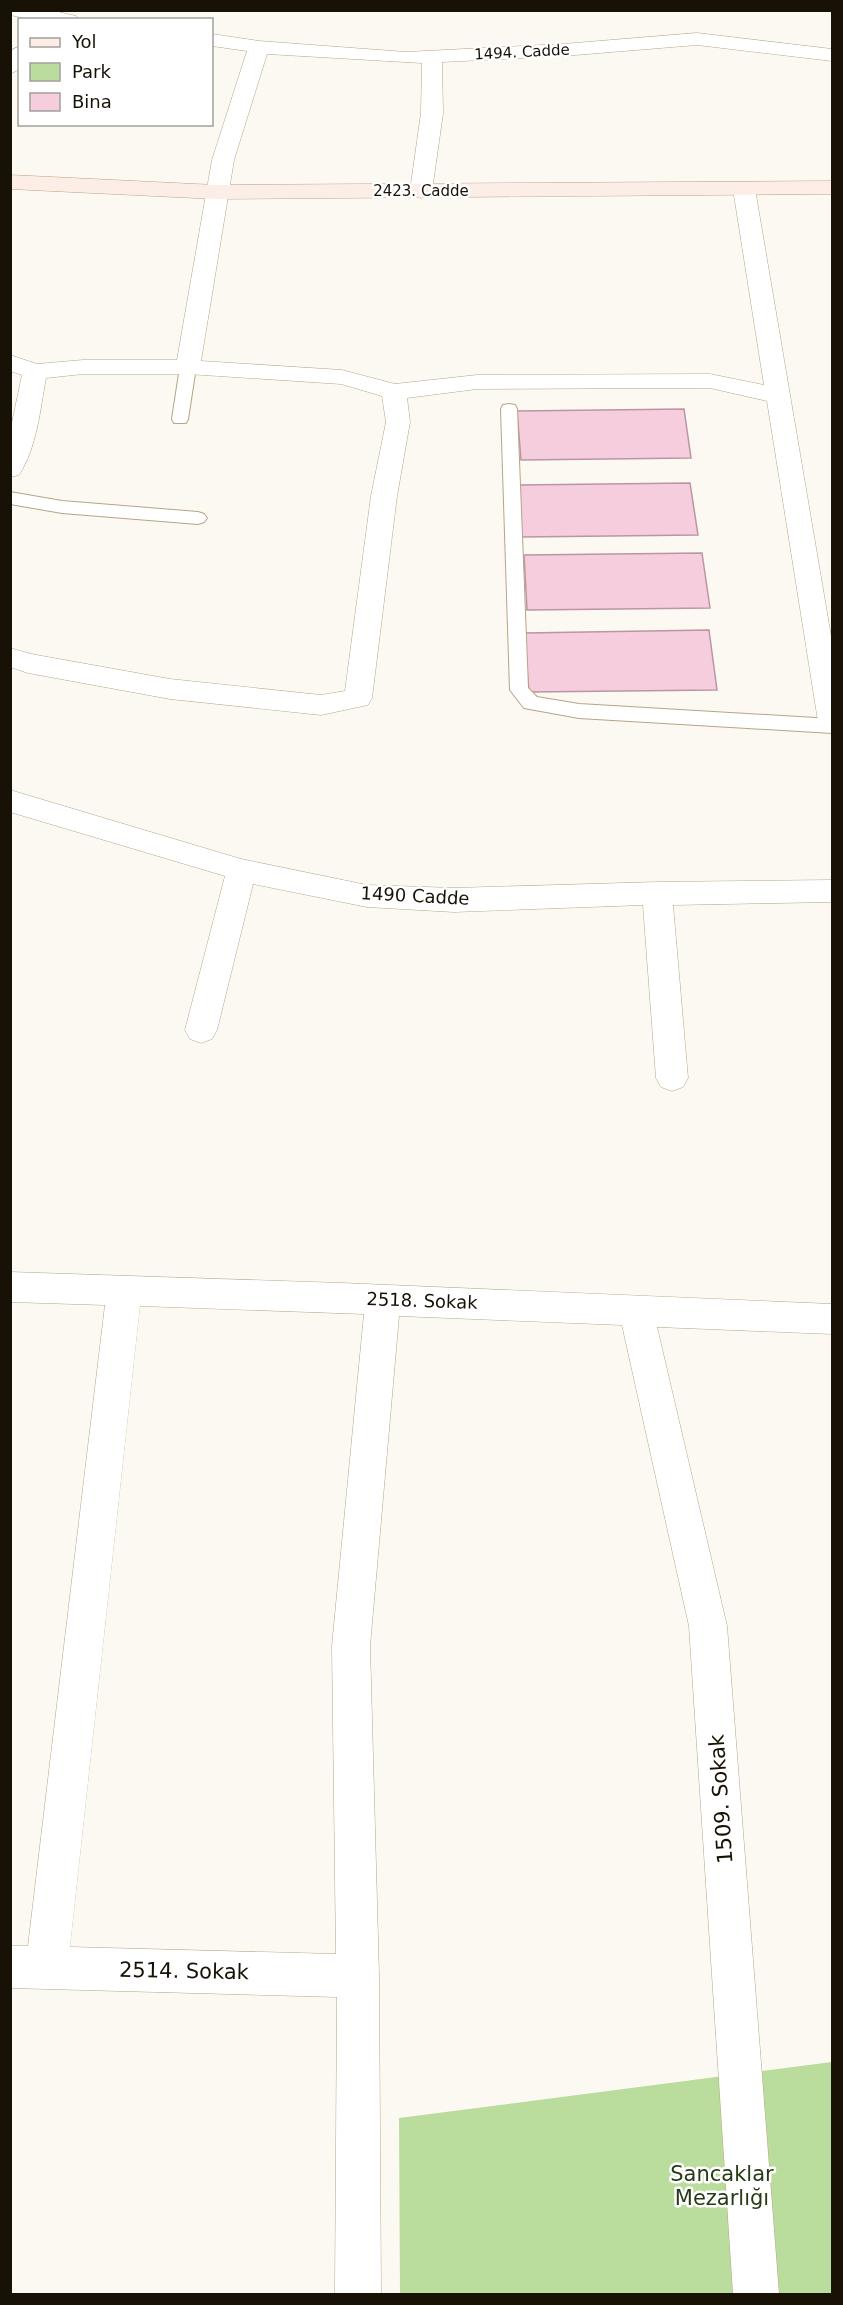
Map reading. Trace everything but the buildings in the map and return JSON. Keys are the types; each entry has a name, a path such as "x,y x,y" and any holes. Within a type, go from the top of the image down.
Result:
{"main road":[{"name":"2423. Cadde","path":"10,182 216,192 832,188"}],"street":[{"path":"15,10 38,17"},
{"name":"1494. Cadde","path":"213,40 259,47 406,58 562,50 697,39 832,55"},
{"path":"188,368 223,160 259,47"},
{"path":"10,68 18,55"},
{"path":"421,191 432,113 432,57"},
{"path":"744,189 832,720"},
{"path":"10,362 35,372 83,367 188,368 342,377 394,392 477,382 710,381 778,396"},
{"path":"10,469 21,441 35,372"},
{"path":"10,657 28,663 170,689 321,705 358,698 384,496 398,422 394,392"},
{"name":"1490 Cadde","path":"10,801 242,870 367,896 454,900 657,893 832,891"},
{"path":"201,1030 242,870"},
{"path":"657,893 672,1078"},
{"name":"2518. Sokak","path":"10,1287 383,1299 832,1319"},
{"path":"29,1967 124,1290"},
{"path":"358,2295 358,1976 351,1646 383,1299"},
{"name":"1509. Sokak","path":"636,1310 708,1626 756,2295"},
{"name":"2514. Sokak","path":"29,1967 358,1976"}],"lane":[{"path":"180,419 188,368"},
{"path":"509,408 519,690 531,703 579,711 832,726"},
{"path":"10,498 62,507 198,518"}],"green space":[{"name":"Sancaklar Mezarlığı","path":"832,2062 832,2294 400,2294 399,2118"}]}
